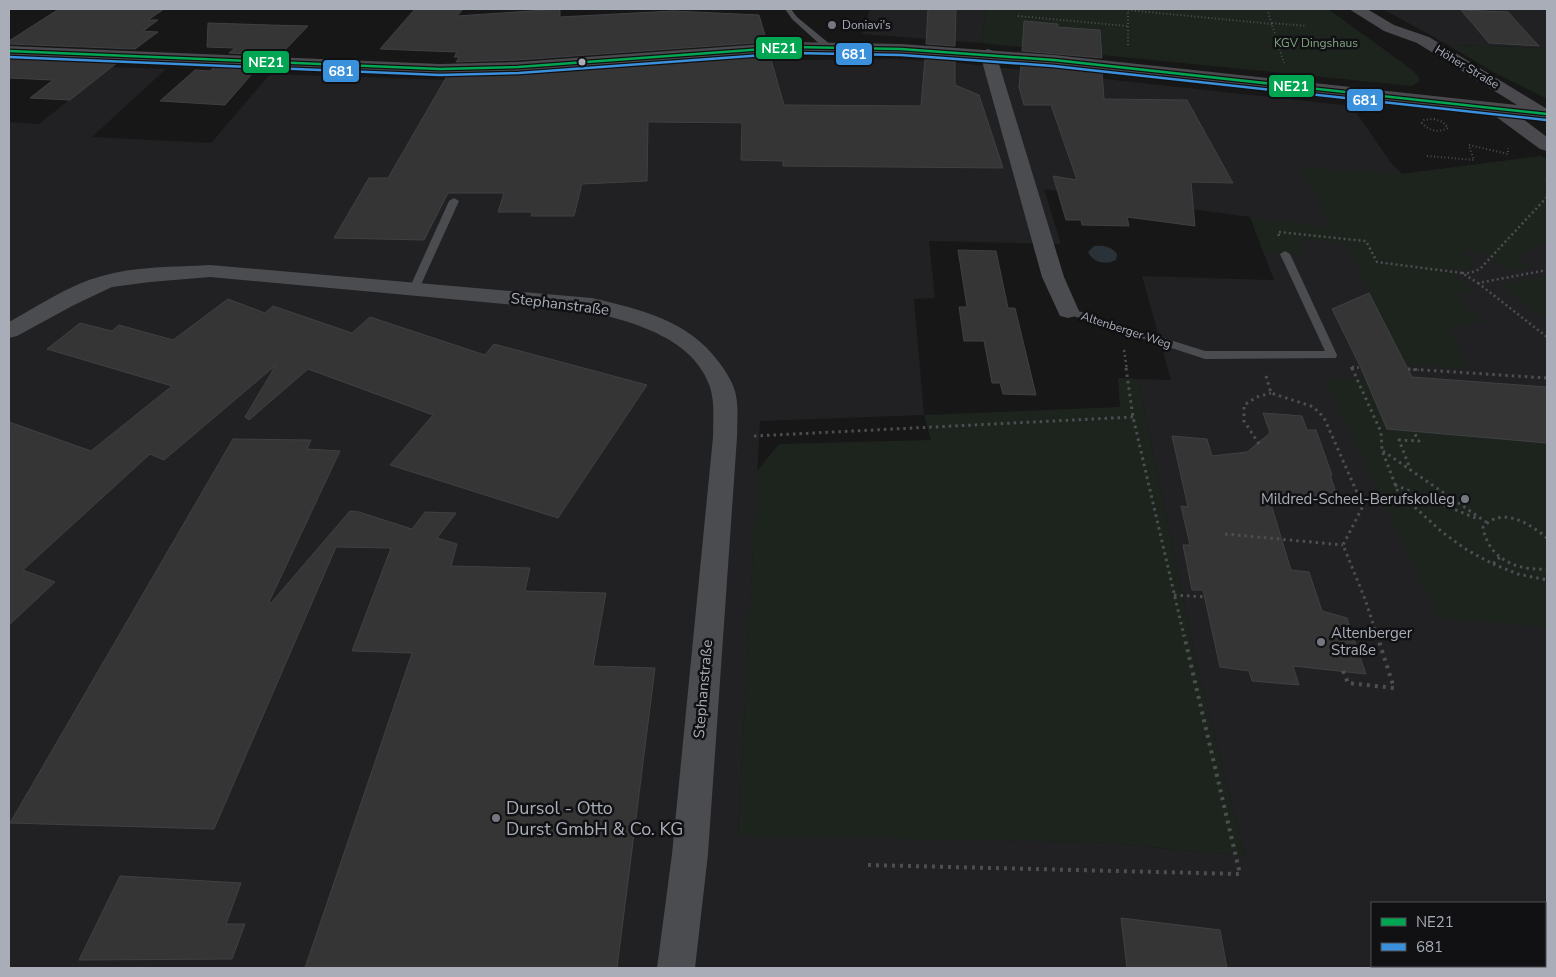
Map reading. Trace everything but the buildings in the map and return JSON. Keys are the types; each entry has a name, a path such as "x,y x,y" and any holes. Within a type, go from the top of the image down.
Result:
{"main road":[{"name":"Höher Straße","path":"1357,9 1389,28 1423,40 1480,73 1545,115"},
{"name":"Höher Straße","path":"1389,28 1395,38 1421,57"},
{"path":"9,51 440,69 518,67 677,54 828,46 988,54 1545,115"},
{"name":"Höher Straße","path":"1466,88 1547,145"}],"street":[{"name":"Altenberger Weg","path":"988,54 1053,277 1068,311"},
{"name":"Stephanstraße","path":"9,331 66,300 107,281 160,274 210,271 592,306 636,316 669,329 691,345 703,358 722,387 726,408 690,854 676,968"}],"lane":[{"path":"788,9 794,18 828,46"},
{"path":"414,289 454,201"},
{"path":"1285,254 1332,355"},
{"name":"Altenberger Weg","path":"1068,311 1205,356 1332,355"}],"path":[{"path":"1267,9 1287,71"},
{"path":"1128,46 1128,10 1307,26"},
{"path":"1018,16 1127,26"},
{"path":"1438,117 1443,118"},
{"path":"1427,156 1474,160 1469,145 1508,154 1506,143"},
{"path":"1285,254 1278,232 1366,241 1377,262 1470,273 1480,269 1547,197"},
{"path":"1478,283 1547,270"},
{"path":"1462,273 1478,283 1547,337"},
{"path":"868,864 1240,874 1132,417 1121,328"},
{"path":"1258,355 1271,393"},
{"path":"1332,355 1346,356 1381,432 1382,450 1398,492 1442,532 1467,550 1493,564 1518,574 1547,580"},
{"path":"1351,367 1361,368"},
{"path":"1408,370 1547,378"},
{"path":"1259,444 1244,421 1244,405 1257,397 1271,393 1311,406 1325,420 1363,506 1343,545 1365,599 1394,688 1348,683 1343,672"},
{"path":"725,437 1132,417"},
{"path":"1411,471 1399,440 1419,441 1413,431"},
{"path":"1382,450 1486,522"},
{"path":"1395,485 1486,522"},
{"path":"1547,538 1528,524 1503,517 1493,518 1486,522 1483,528 1483,534 1492,550 1500,557 1525,569 1547,569"},
{"path":"1225,534 1343,545"},
{"path":"1493,564 1500,557"},
{"path":"1174,594 1206,597"}],"shaded area":[{"path":"870,9 986,9 981,43 862,34"},
{"path":"1383,9 1547,9 1547,48 1448,45"},
{"path":"898,59 959,63 1352,106 1391,163 1402,174 1541,156 1547,160 1547,968 9,968 9,122 39,124 110,67 166,69 92,137 211,143 270,74 506,82 611,122 742,124 742,110 759,62","holes":["1044,189 1250,217 1274,280 1142,276 1171,380 1138,379 1197,665 1245,856 1097,842 738,835 760,421 924,415 914,299 935,298 929,241 1061,244"]},
{"path":"1094,246 1104,246 1112,249 1117,254 1116,260 1104,263 1096,261 1088,252"}],"green space":[{"name":"KGV Dingshaus","path":"986,9 1328,9 1411,69 1420,81 1412,86 981,43"},
{"path":"1448,45 1547,48 1547,99 1495,73"},
{"path":"1541,156 1547,160 1547,242 1512,256 1531,267 1510,272 1480,252 1463,252 1474,263 1471,269 1460,270 1445,267 1473,290 1453,295 1484,320 1449,330 1470,369 1405,364 1346,243 1300,239 1306,255 1264,253 1250,217 1333,229 1301,167 1401,174"},
{"path":"1547,274 1547,321 1502,286"},
{"path":"1324,377 1366,379 1387,429 1547,443 1547,627 1439,618"},
{"path":"1118,378 1138,379 1197,665 1245,856 1097,842 738,836 757,471 779,444 931,440 924,415 1120,407"}],"transit line":[{"name":"NE21","path":"9,51 440,69 518,67 793,47 901,49 1054,60 1547,114"},
{"name":"681","path":"9,57 440,75 519,73 793,53 901,55 1053,66 1546,120"}],"place":[{"name":"Doniavi's","path":"832,25"},
{"name":"Mildred-Scheel-Berufskolleg","path":"1465,499"},
{"name":"Altenberger Straße","path":"1321,642"},
{"name":"Dursol - Otto Durst GmbH & Co. KG","path":"496,818"}]}
